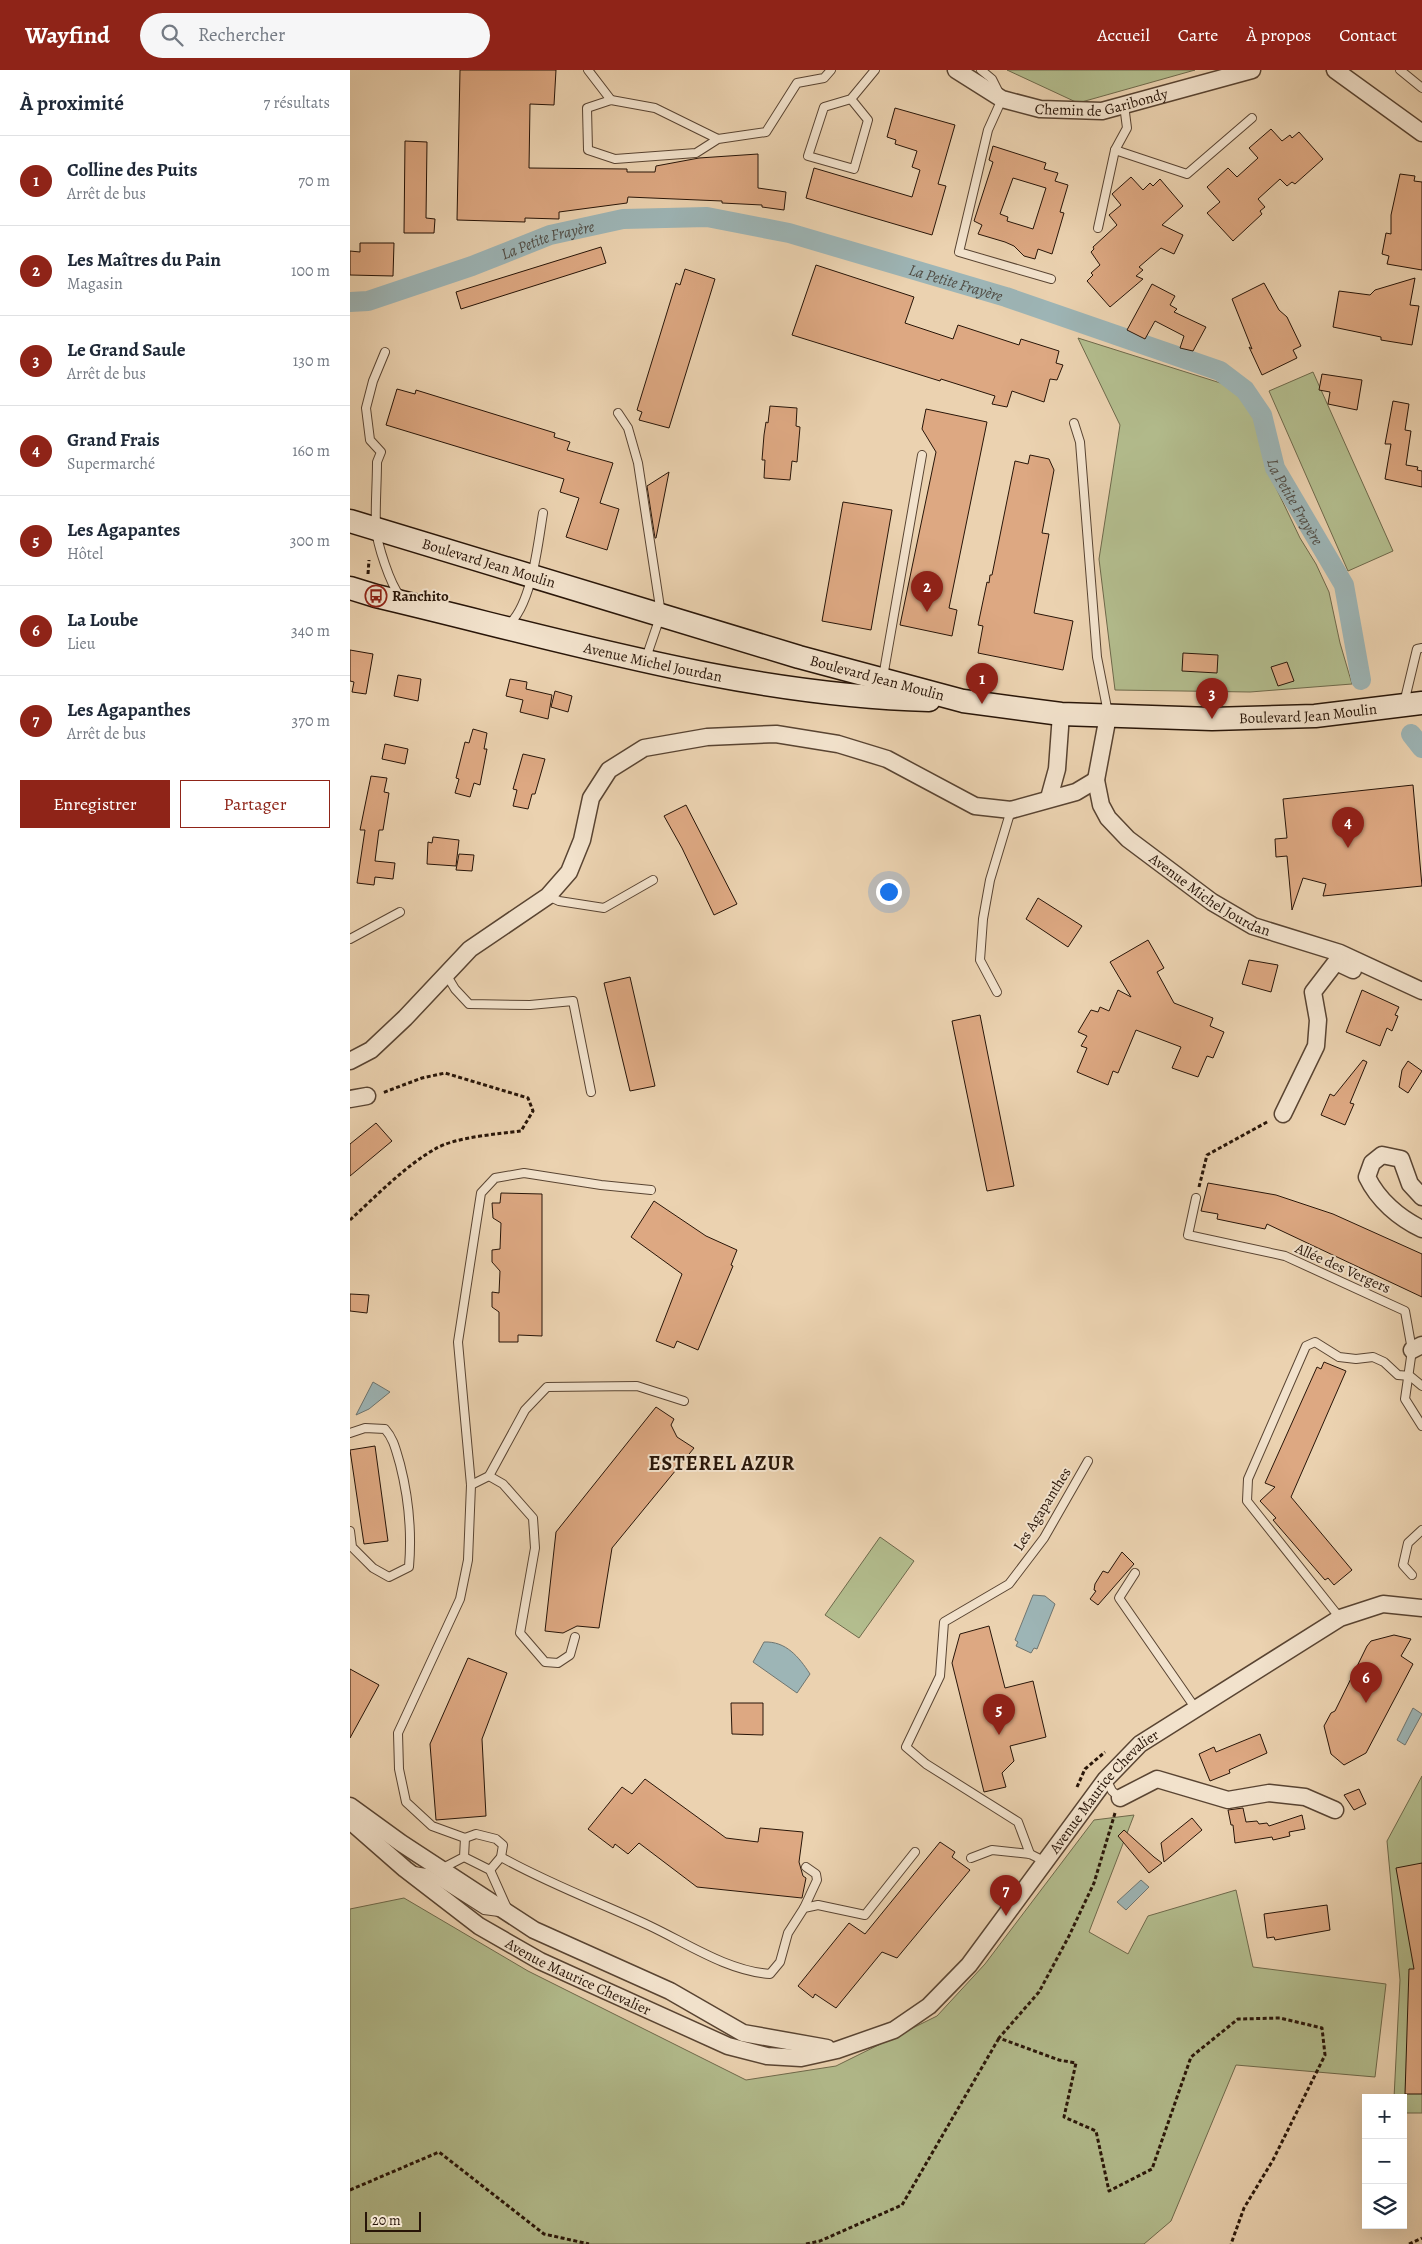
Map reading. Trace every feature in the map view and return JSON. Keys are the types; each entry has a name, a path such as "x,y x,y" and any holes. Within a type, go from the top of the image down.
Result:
{"main road":[{"name":"Boulevard Jean Moulin","path":"350,521 799,657 963,701 1061,714 1171,719 1244,719 1315,716 1412,704"},
{"name":"Avenue Michel Jourdan","path":"352,588 645,662 814,692 890,699 963,701"}],"street":[{"name":"Chemin de Garibondy","path":"956,70 1002,99 1040,108 1102,111 1252,70"},
{"path":"1335,70 1422,132"},
{"path":"1049,798 1058,769 1061,714"},
{"name":"Avenue Michel Jourdan","path":"1108,716 1096,780 1101,804 1108,818 1128,839 1212,902 1253,926 1340,953 1422,993"},
{"path":"350,1061 370,1050 405,1018 470,949 548,896 569,872 582,840 591,798 609,770 644,748 707,737 776,734 838,744 887,759 975,806 1011,810 1076,792 1096,780"},
{"path":"1283,1114 1316,1046 1318,1020 1313,992 1336,962 1408,996 1422,993"},
{"path":"350,1099 367,1096"},
{"path":"1422,1197 1410,1184 1401,1159 1382,1154 1372,1162 1368,1177 1374,1192 1406,1221 1422,1229"},
{"name":"Avenue Maurice Chevalier","path":"350,1821 405,1869 479,1926 540,1961 728,2046 767,2056 801,2058 836,2050 894,2030 929,2006 969,1965 1106,1780 1140,1744 1340,1618 1384,1604 1422,1608"},
{"path":"1120,1798 1157,1779 1228,1800 1268,1793 1306,1797 1335,1810"},
{"name":"Avenue Maurice Chevalier","path":"350,1806 440,1869 534,1930 670,1991 743,2033 836,2050"}],"lane":[{"path":"588,70 611,100"},
{"path":"718,139 655,108 611,100 587,108 588,150 615,159 696,153 718,139 766,132 798,83 824,78 831,70"},
{"path":"852,99 868,120 854,169 808,156 824,107 852,99 875,70"},
{"path":"981,70 992,79 1002,99 988,130 959,252 1051,279"},
{"path":"1400,70 1422,88"},
{"path":"1098,228 1116,150 1127,128 1124,105"},
{"path":"1116,150 1187,174 1252,118"},
{"path":"385,352 373,381 366,408 370,440 381,452 378,462 376,529 394,589 406,603"},
{"path":"618,413 628,428 638,463 661,614 645,662"},
{"path":"1074,423 1080,442 1097,657 1108,716"},
{"path":"882,678 922,454"},
{"path":"505,628 518,615 531,577 543,512"},
{"path":"1412,704 1417,649 1422,648"},
{"path":"996,992 980,960 983,918 990,880 1011,810"},
{"path":"548,896 559,901 604,908 653,880"},
{"path":"350,938 400,912"},
{"path":"446,974 455,989 469,1004 530,1005 573,1001 591,1092"},
{"path":"490,1870 501,1857 503,1845 496,1838 476,1834 465,1838 432,1826 406,1802 399,1769 398,1734 460,1599 468,1560 471,1485 458,1342 481,1194 495,1178 524,1173 601,1185 651,1190"},
{"name":"Allée des Vergers","path":"1196,1198 1188,1235 1285,1256 1405,1311 1417,1348 1405,1399 1422,1426"},
{"path":"1340,1618 1248,1501 1248,1479 1306,1346 1315,1342 1339,1357 1373,1358 1384,1362 1398,1375 1410,1376 1422,1386"},
{"path":"471,1485 489,1476 525,1410 548,1387 637,1386 684,1401"},
{"path":"350,1433 365,1428 385,1429 392,1437 408,1493 411,1538 409,1567 389,1578 373,1568 352,1547 350,1532"},
{"name":"Les Agapanthes","path":"1030,1854 1018,1822 926,1764 906,1747 940,1676 944,1622 1009,1584 1044,1538 1088,1461"},
{"path":"489,1476 502,1484 533,1518 535,1548 520,1633 545,1662 558,1663 570,1655 574,1637"},
{"path":"1412,1576 1403,1565 1408,1543 1422,1530"},
{"path":"1135,1573 1119,1598 1196,1709"},
{"path":"1106,1780 1112,1791 1120,1798"},
{"path":"464,1857 465,1838"},
{"path":"971,1858 992,1850 1030,1854 1046,1862"},
{"path":"804,1908 818,1905 865,1915 915,1852"},
{"path":"440,1869 464,1857"},
{"path":"464,1857 490,1870 510,1914"},
{"path":"501,1857 527,1872 650,1926 720,1960 756,1973 770,1974 780,1962 788,1934 804,1908 816,1880 816,1874 806,1867"},
{"path":"405,1869 426,1873 484,1910 510,1914"}],"path":[{"path":"352,588 357,580 368,575 370,557"},
{"path":"350,1220 387,1186 436,1148 464,1140 522,1130 533,1111 528,1098 444,1073 422,1078 367,1096"},
{"path":"1196,1198 1207,1155 1283,1114"},
{"path":"806,2244 820,2241 902,2205 999,2038 1039,1992 1069,1936 1094,1883 1120,1798"},
{"path":"999,2038 1059,2060 1076,2063 1064,2117 1096,2131 1109,2191 1152,2170 1190,2057 1238,2019 1280,2018 1322,2028 1325,2055 1273,2160 1244,2208 1231,2244"},
{"path":"350,2190 439,2152 544,2234 589,2244"},
{"path":"1409,2244 1422,2238"}],"green space":[{"path":"1007,70 1195,70 1078,103"},
{"path":"1078,338 1230,386 1246,397 1256,420 1268,471 1300,538 1316,564 1329,592 1340,643 1352,684 1250,692 1115,690 1099,559 1120,425"},
{"path":"1313,372 1393,551 1348,571 1269,391"},
{"path":"880,1537 914,1561 859,1638 825,1615"},
{"path":"1422,1776 1422,2113 1407,2113 1407,2094 1394,2094 1400,1980 1387,1841"},
{"path":"1134,1815 1089,1932 1128,1954 1148,1916 1236,1890 1253,1967 1386,1984 1375,2077 1236,2065 1171,2221 1144,2244 350,2244 350,1909 404,1898 528,1971 746,2080 836,2066 937,2016 985,1964 1094,1820"}],"water":[{"path":"373,1382 390,1392 369,1409 356,1415"},
{"path":"1033,1595 1045,1596 1055,1604 1037,1649 1034,1648 1031,1653 1016,1646 1018,1642 1015,1640"},
{"path":"764,1642 779,1644 791,1651 810,1674 797,1693 753,1662"},
{"path":"1413,1708 1422,1714 1405,1745 1397,1740"},
{"path":"1141,1880 1149,1887 1126,1910 1117,1902"}],"building":[{"path":"460,70 556,70 554,105 530,104 529,168 627,169 627,172 655,172 656,166 699,158 758,154 758,188 786,192 784,210 762,207 762,205 722,203 722,201 628,197 627,203 559,212 559,219 525,218 525,222 457,220"},
{"path":"895,108 955,125 938,184 946,186 932,235 806,198 814,168 912,197 920,170 912,167 917,151 895,144 896,140 887,137"},
{"path":"1271,129 1282,141 1290,135 1292,138 1299,132 1323,159 1295,184 1292,182 1287,186 1280,179 1258,199 1265,207 1260,211 1262,214 1233,241 1207,213 1220,202 1207,187 1228,168 1237,177 1258,158 1249,148"},
{"path":"405,141 427,142 426,218 435,219 434,233 404,233"},
{"path":"993,146 1046,163 1044,169 1058,173 1055,181 1068,185 1060,212 1064,213 1052,254 1038,249 1035,259 1024,256 1014,246 1005,242 978,234 982,225 974,221 993,162 989,160","holes":["1013,178 1046,188 1033,229 1007,221 1008,217 1000,214"]},
{"path":"1400,174 1415,176 1414,181 1422,182 1422,270 1387,264 1389,256 1382,254 1386,233 1391,234 1391,215"},
{"path":"1131,177 1143,190 1150,183 1153,186 1160,179 1183,206 1162,225 1183,235 1174,254 1161,248 1139,267 1143,270 1136,276 1143,279 1110,307 1087,281 1093,275 1091,273 1100,265 1091,252 1094,249 1093,247 1117,225 1109,215 1121,205 1112,194"},
{"path":"360,243 394,243 393,276 350,275 350,251 360,252"},
{"path":"601,247 606,263 461,309 456,292"},
{"path":"816,265 914,297 905,323 953,339 958,325 1019,345 1021,339 1059,351 1056,363 1063,365 1057,380 1050,379 1044,402 1012,391 1007,407 992,404 995,396 792,335"},
{"path":"685,269 715,279 669,428 639,420 642,412 637,410 676,283 680,285"},
{"path":"1415,278 1410,305 1419,306 1412,345 1381,340 1381,337 1333,327 1339,291 1370,295 1375,290"},
{"path":"1264,283 1279,310 1287,317 1301,346 1293,350 1297,358 1262,375 1249,347 1252,349 1232,299"},
{"path":"1152,284 1175,296 1170,305 1177,309 1174,312 1206,327 1193,351 1180,348 1184,336 1155,321 1145,339 1127,330"},
{"path":"1322,374 1362,380 1357,410 1328,404 1330,392 1319,390"},
{"path":"397,389 415,394 416,390 555,433 554,437 570,442 567,450 613,463 600,503 619,509 607,550 566,537 579,498 560,492 564,479 386,425"},
{"path":"1393,401 1409,404 1405,430 1411,431 1406,465 1418,467 1417,470 1422,471 1422,487 1385,479 1391,444 1385,444"},
{"path":"770,406 797,408 796,426 800,427 797,462 792,461 790,480 764,478 765,460 762,460 764,435"},
{"path":"926,409 987,422 949,608 957,610 952,636 900,625 936,452 922,429"},
{"path":"1030,455 1049,459 1054,470 1042,533 1049,534 1034,613 1073,621 1063,670 978,653 983,626 978,625 987,582 989,583 990,575 992,575 1015,461 1028,464"},
{"path":"669,472 656,538 655,538 647,486"},
{"path":"843,502 892,510 871,630 822,621"},
{"path":"350,650 373,654 366,694 352,692 354,682 350,681"},
{"path":"1183,653 1218,655 1217,673 1182,671"},
{"path":"1287,662 1294,681 1278,686 1271,667"},
{"path":"398,675 421,679 418,701 394,696"},
{"path":"510,679 527,682 526,689 552,695 548,719 520,712 523,700 506,696"},
{"path":"555,691 572,696 568,712 551,707"},
{"path":"473,729 487,733 484,749 487,749 480,785 474,783 470,797 455,793 459,779 456,778 465,742 469,743"},
{"path":"385,744 408,749 405,764 382,759"},
{"path":"523,754 545,759 535,794 532,794 528,809 513,806 517,790 513,789"},
{"path":"371,776 387,778 384,792 389,793 383,830 379,830 375,861 395,863 393,879 375,877 374,885 357,883 365,830 360,830"},
{"path":"1413,785 1422,886 1323,896 1326,884 1303,878 1292,910 1287,856 1276,857 1275,839 1287,838 1283,799"},
{"path":"686,805 737,904 714,915 682,848 664,816"},
{"path":"433,837 459,840 456,866 427,864 428,842 432,843"},
{"path":"459,854 474,855 472,871 456,870"},
{"path":"1038,898 1082,926 1068,947 1026,919"},
{"path":"1148,940 1164,968 1157,972 1174,1003 1213,1018 1210,1026 1224,1032 1213,1058 1207,1056 1198,1077 1172,1068 1181,1047 1136,1030 1118,1073 1113,1071 1108,1085 1077,1072 1087,1048 1081,1046 1087,1036 1078,1032 1091,1010 1098,1012 1100,1007 1109,1011 1118,990 1131,997 1110,962"},
{"path":"1249,960 1278,965 1271,992 1242,984"},
{"path":"630,977 655,1086 630,1091 604,983"},
{"path":"1362,990 1399,1007 1395,1015 1398,1016 1392,1031 1387,1028 1380,1046 1346,1032"},
{"path":"980,1015 1014,1186 987,1191 952,1021"},
{"path":"1363,1060 1367,1062 1350,1103 1354,1104 1345,1125 1321,1115 1330,1094 1334,1096"},
{"path":"1408,1061 1422,1071 1408,1093 1399,1087 1402,1070"},
{"path":"376,1123 392,1141 350,1176 350,1144"},
{"path":"1208,1183 1276,1195 1333,1214 1422,1254 1422,1297 1267,1224 1265,1229 1217,1219 1218,1214 1201,1211"},
{"path":"501,1193 542,1194 542,1336 518,1335 518,1342 499,1342 499,1312 492,1307 492,1292 499,1293 500,1271 492,1262 492,1250 500,1249 501,1223 493,1218 492,1203 500,1203"},
{"path":"654,1201 706,1236 737,1250 731,1265 733,1266 698,1350 677,1341 674,1348 656,1341 682,1274 631,1237"},
{"path":"350,1294 369,1295 367,1313 350,1311"},
{"path":"1324,1362 1346,1371 1291,1497 1352,1570 1334,1585 1328,1578 1325,1580 1273,1520 1276,1518 1260,1501 1275,1487 1265,1483 1317,1367 1321,1369"},
{"path":"656,1407 674,1419 671,1425 677,1437 694,1448 612,1548 599,1628 577,1626 563,1633 545,1631 556,1532"},
{"path":"375,1446 388,1541 364,1544 350,1450"},
{"path":"1122,1552 1134,1564 1098,1605 1090,1599 1096,1591 1094,1590 1095,1584 1103,1571 1108,1573"},
{"path":"989,1626 1005,1688 1033,1681 1046,1737 1010,1746 1014,1761 1002,1773 1006,1787 984,1792 952,1663 960,1634"},
{"path":"1394,1635 1411,1639 1401,1656 1413,1664 1366,1753 1344,1765 1331,1754 1324,1726 1331,1713 1335,1711 1367,1646 1371,1641"},
{"path":"468,1658 507,1673 482,1739 486,1816 436,1820 430,1744"},
{"path":"350,1669 379,1685 350,1738"},
{"path":"731,1703 763,1703 763,1735 732,1734"},
{"path":"1260,1734 1267,1753 1229,1770 1230,1773 1210,1781 1199,1754 1214,1747 1216,1752"},
{"path":"645,1779 726,1838 758,1842 760,1828 803,1832 799,1862 803,1876 806,1878 802,1898 697,1887 639,1843 628,1854 615,1844 613,1848 588,1829 622,1787 632,1794"},
{"path":"1359,1789 1366,1804 1354,1810 1344,1795"},
{"path":"1243,1808 1246,1822 1257,1821 1259,1824 1267,1823 1269,1826 1302,1815 1305,1829 1289,1832 1290,1836 1273,1840 1272,1837 1235,1843 1233,1825 1231,1825 1228,1810"},
{"path":"1192,1818 1202,1830 1164,1862 1161,1843"},
{"path":"1124,1830 1162,1863 1149,1873 1118,1836"},
{"path":"940,1842 955,1852 952,1857 970,1870 897,1958 882,1952 836,2008 815,1994 813,1998 798,1986 849,1923 865,1934"},
{"path":"1422,1863 1422,2094 1405,2094 1409,1969 1414,1969 1396,1868"},
{"path":"1327,1905 1330,1930 1275,1940 1274,1937 1267,1938 1264,1914"}],"waterway":[{"name":"La Petite Frayère","path":"350,302 368,301 472,266 550,235 623,219 707,217 789,233 1006,297 1220,371 1245,390 1262,415 1275,468 1344,585 1361,680"},
{"name":"La Petite Frayère","path":"1411,734 1422,748"}],"place":[{"name":"Ranchito","path":"376,596"},
{"name":"Les Maîtres du Pain","path":"927,612"},
{"name":"Colline des Puits","path":"982,704"},
{"name":"Le Grand Saule","path":"1212,719"},
{"name":"Grand Frais","path":"1348,848"},
{"name":"La Loube","path":"1366,1703"},
{"name":"Les Agapantes","path":"999,1735"},
{"name":"Les Agapanthes","path":"1006,1916"}],"district":[{"name":"ESTEREL AZUR","path":"722,1463"}]}
